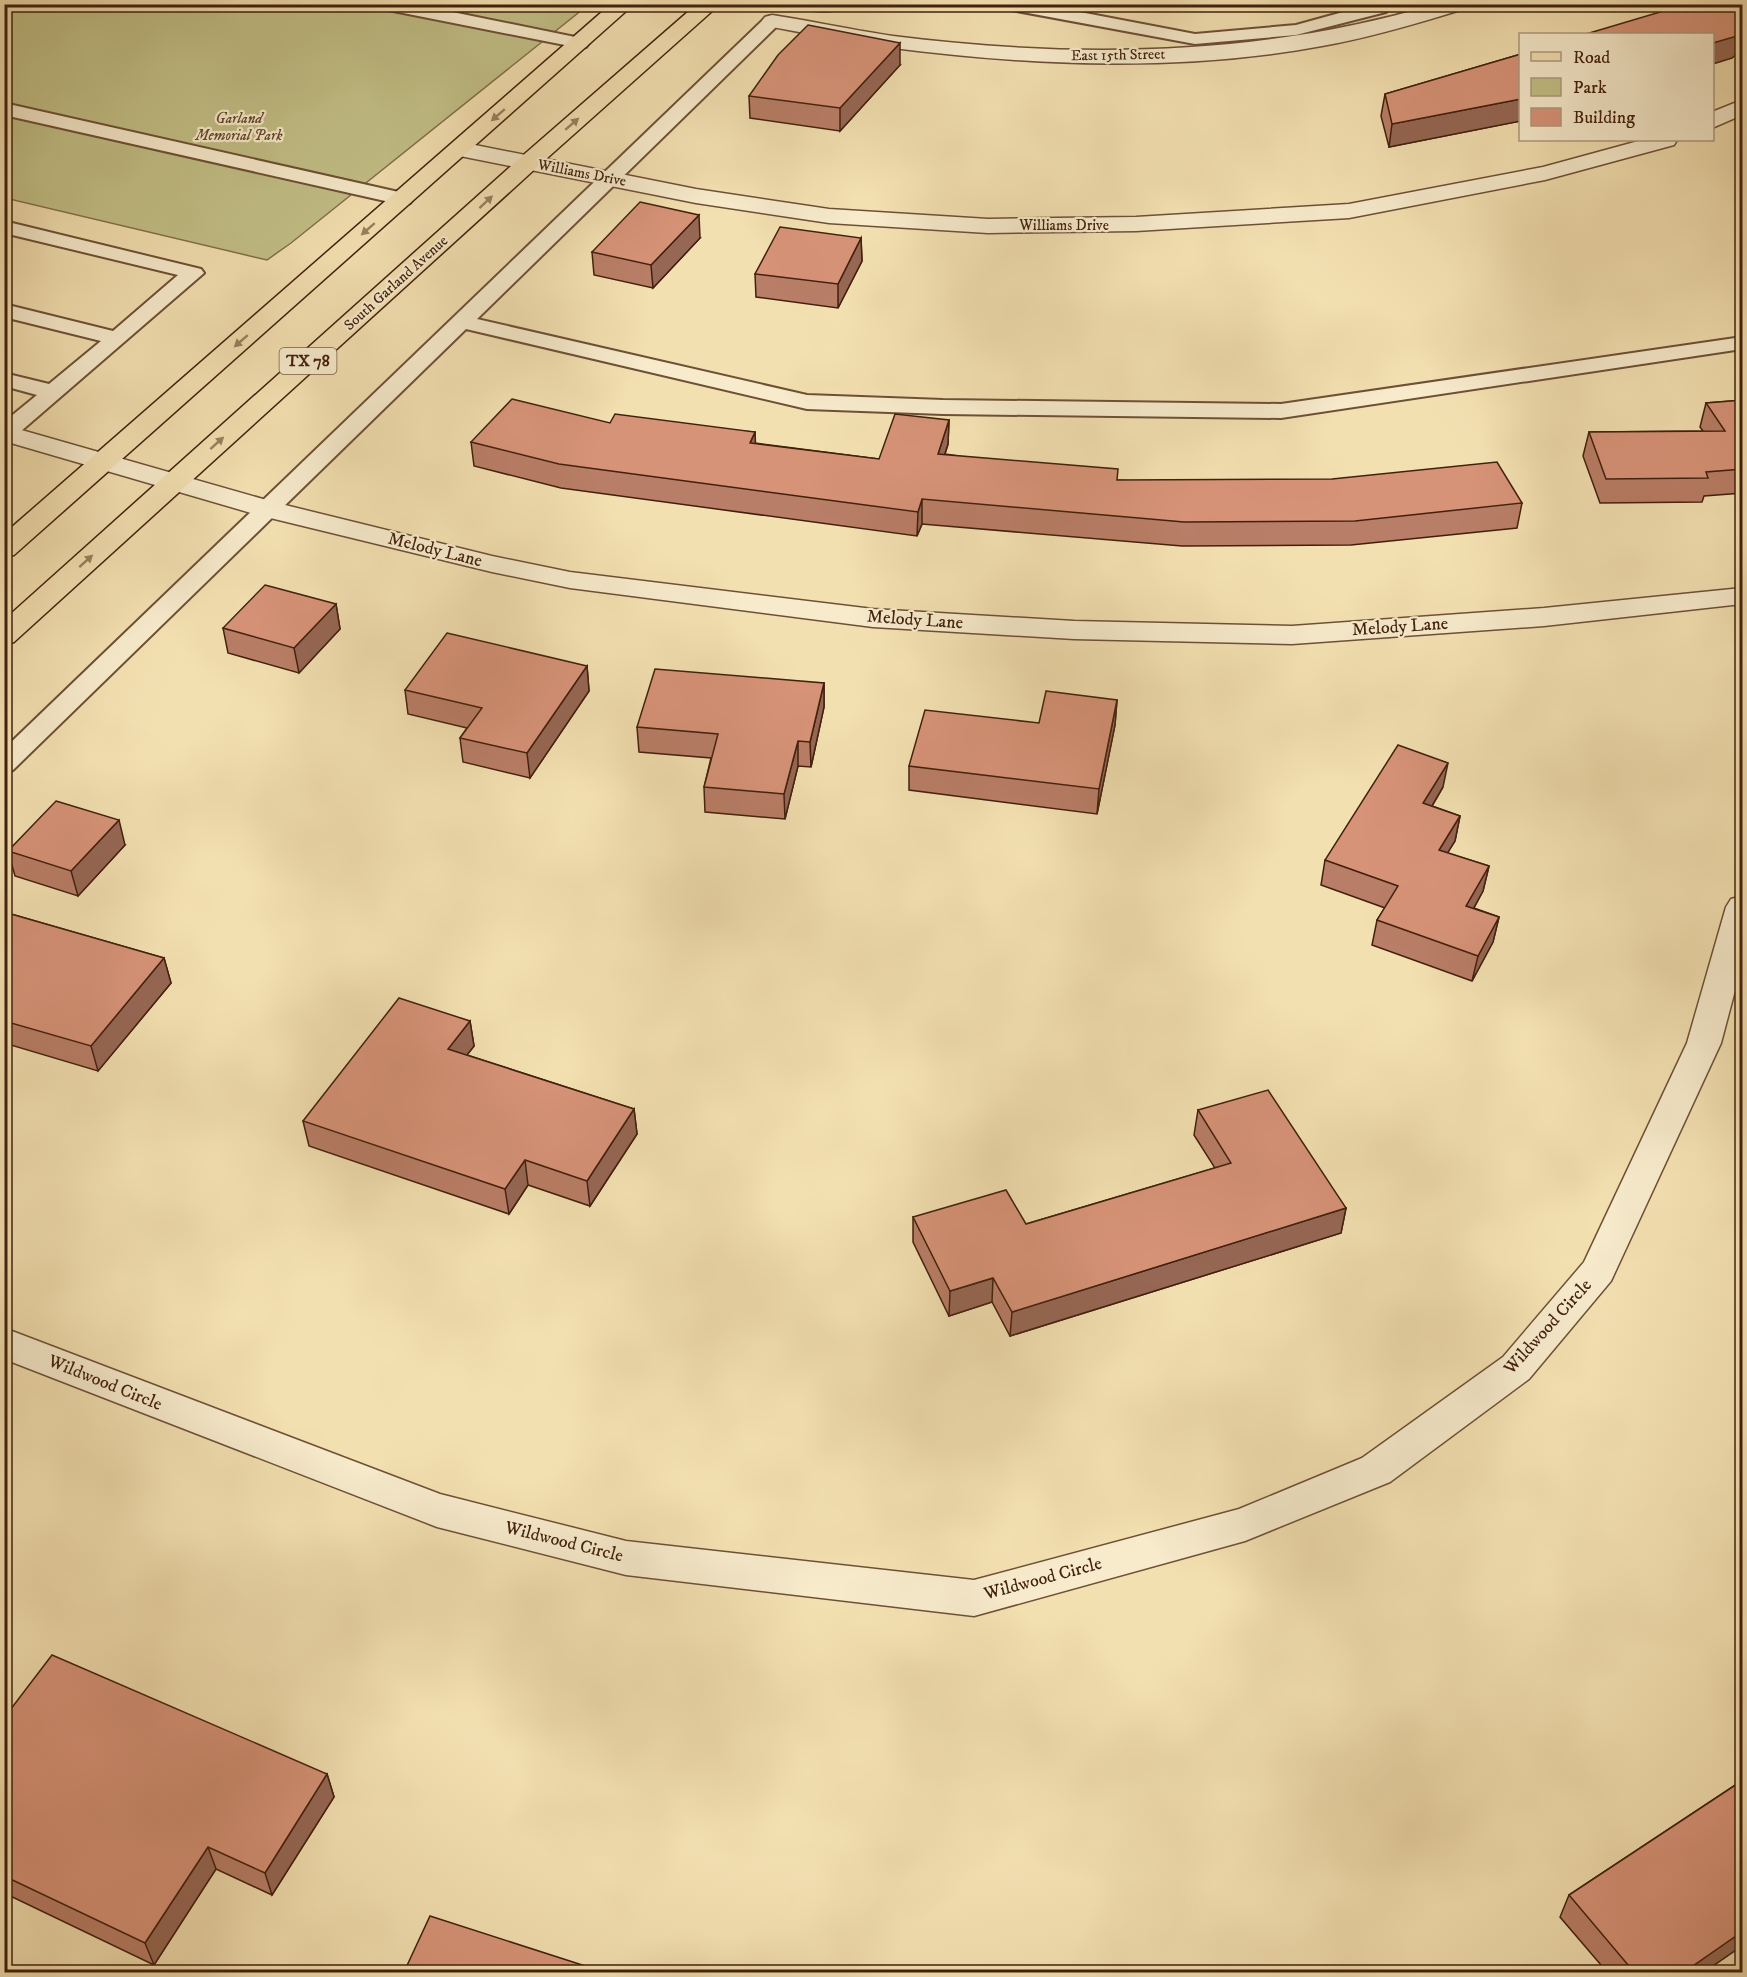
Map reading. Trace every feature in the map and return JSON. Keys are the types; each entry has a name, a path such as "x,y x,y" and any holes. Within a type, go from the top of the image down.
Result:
{"main road":[{"path":"4,549 624,4"},
{"name":"South Garland Avenue","path":"4,636 528,163 710,4"}],"street":[{"name":"East 15th Street","path":"772,21 891,42 962,50 1043,56 1128,57 1257,50 1344,36 1460,4"},
{"path":"1714,121 1743,107"},
{"name":"Williams Drive","path":"459,149 696,196 829,216 988,225 1136,224 1349,211 1545,173 1662,141"},
{"name":"Melody Lane","path":"5,433 268,508 492,564 570,580 873,618 1074,630 1292,635 1544,617 1743,596"},
{"name":"Wildwood Circle","path":"4,1343 437,1510 626,1558 974,1598 1245,1524 1376,1470 1516,1368 1598,1270 1704,1043 1743,907"}],"lane":[{"path":"383,4 580,43"},
{"path":"808,4 839,4"},
{"path":"1006,4 1195,39 1296,30 1348,10 1380,8 1383,4"},
{"path":"4,764 464,322 772,21"},
{"path":"4,109 403,199"},
{"path":"4,227 194,273 5,433"},
{"path":"4,310 115,338"},
{"path":"464,322 807,402 943,407 1281,411 1743,343"},
{"path":"4,379 52,392"}],"green space":[{"name":"Garland Memorial Park","path":"5,5 588,5 267,260 5,198"}],"building":[{"path":"1687,4 1743,4 1743,31 1737,36 1714,43 1714,33 1589,33"},
{"path":"808,25 900,43 840,108 749,96 778,55"},
{"path":"1519,55 1519,99 1392,124 1385,94"},
{"path":"640,202 699,215 651,265 592,252"},
{"path":"780,227 861,238 838,284 755,274"},
{"path":"512,399 610,423 615,414 755,432 750,443 879,459 895,414 949,420 938,454 1118,469 1117,480 1332,479 1497,462 1522,503 1355,521 1184,522 922,499 918,512 559,464 471,442"},
{"path":"1743,400 1743,469 1706,472 1708,478 1606,479 1589,432 1725,431 1706,403"},
{"path":"265,585 336,604 294,648 223,628"},
{"path":"447,633 587,666 527,753 460,738 482,708 405,690"},
{"path":"655,669 824,683 810,742 798,741 784,794 704,787 718,734 637,727"},
{"path":"1046,691 1117,700 1099,789 909,766 925,710 1039,723"},
{"path":"1398,745 1448,763 1423,803 1460,816 1439,850 1489,866 1466,906 1499,917 1478,956 1377,920 1398,886 1325,860"},
{"path":"56,801 119,820 71,871 8,851"},
{"path":"4,912 164,958 91,1046 4,1021"},
{"path":"399,998 470,1021 448,1049 634,1109 587,1181 525,1160 505,1189 303,1121"},
{"path":"1268,1090 1346,1208 1012,1312 993,1278 950,1291 913,1217 1006,1190 1026,1224 1231,1163 1198,1110"},
{"path":"52,1655 327,1774 265,1873 208,1847 145,1943 4,1876 4,1718"},
{"path":"1743,1780 1743,1931 1684,1972 1634,1972 1569,1895"},
{"path":"430,1916 604,1972 404,1972"}]}
